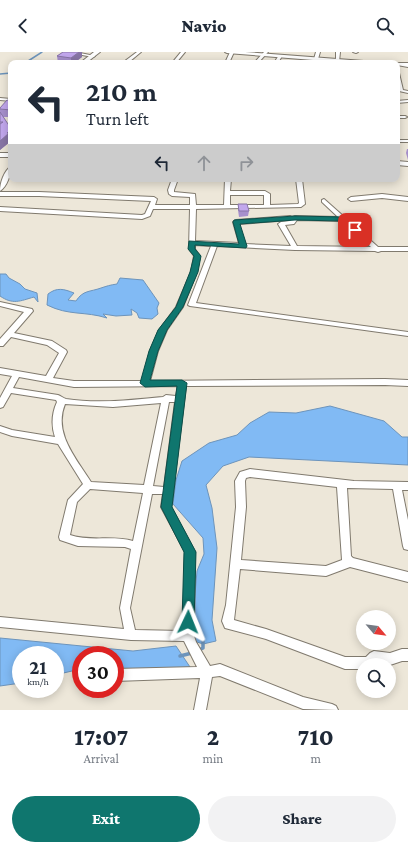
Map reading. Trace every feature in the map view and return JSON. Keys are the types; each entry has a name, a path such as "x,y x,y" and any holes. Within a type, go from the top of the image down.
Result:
{"street":[{"path":"68,52 95,54"},
{"path":"129,60 139,52"},
{"path":"176,60 183,52"},
{"path":"227,52 265,54 311,60"},
{"path":"278,60 280,56"},
{"path":"400,87 401,92 408,92"},
{"path":"400,117 406,117"},
{"path":"0,189 8,174"},
{"path":"145,383 154,351 163,330 179,307 194,272 197,256 192,249 193,195 172,194 171,190 174,182"},
{"path":"226,206 228,182"},
{"path":"152,207 294,206 302,204 299,182"},
{"path":"227,193 267,194 267,206"},
{"path":"0,194 40,194 154,199 148,216 142,217 0,209"},
{"path":"351,198 382,196 408,199"},
{"path":"324,201 378,250"},
{"path":"243,246 236,222 295,218 344,219"},
{"path":"295,218 292,223 281,224 295,248"},
{"path":"192,242 295,248 378,250 408,249"},
{"path":"214,244 192,306 408,334"},
{"path":"0,304 29,311 0,344"},
{"path":"0,308 18,314 18,316 0,337"},
{"path":"9,334 49,343 64,352 48,379"},
{"path":"0,371 74,384 408,383"},
{"path":"0,404 10,390 17,374"},
{"path":"182,383 166,507 190,552 189,640 205,669 200,710"},
{"path":"10,390 58,398 62,401 88,405 131,403 166,398 180,399"},
{"path":"131,635 125,608 166,398"},
{"path":"62,401 58,409 57,433 88,485"},
{"path":"0,429 12,433 61,441"},
{"path":"408,546 403,487 342,484 250,473 243,475 240,481 241,507 228,621 229,624 266,634 345,663 369,663 374,657 390,659 402,655 408,655"},
{"path":"342,484 344,551 346,558 350,562 408,577"},
{"path":"136,546 126,543 78,542 64,537 73,500 88,485 168,491"},
{"path":"235,564 326,571 350,562"},
{"path":"0,622 189,640"},
{"path":"124,674 205,669 220,670 303,703 332,710"}],"water":[{"path":"0,274 6,274 9,278 20,284 25,289 37,293 38,302 34,297 21,301 9,301 0,296"},
{"path":"120,278 143,280 159,303 157,308 158,314 152,319 139,318 137,313 131,309 132,315 116,316 103,314 107,318 63,311 47,305 48,294 54,290 64,290 74,293 68,300 76,301 81,295 87,292 117,284"},
{"path":"330,406 384,421 402,437 408,437 408,465 249,457 223,466 206,485 212,508 217,548 212,620 216,641 203,644 191,640 197,571 204,554 203,538 173,504 176,480 182,461 209,443 237,435 250,423 269,412 296,413"},
{"path":"0,638 82,646 72,646 72,671 64,673 64,646 12,646 12,684 0,686"},
{"path":"176,646 190,667 147,674 124,673 124,650 133,651"}],"building":[{"path":"63,52 79,52 71,58 57,56"},
{"path":"7,100 8,100 8,110 0,108"},
{"path":"0,112 8,124 8,134 0,141 0,124 3,122 0,122"},
{"path":"238,204 247,204 249,211 239,211"}],"waterway":[{"path":"30,60 42,52"},
{"path":"0,74 8,73"},
{"path":"199,650 203,648 203,641"},
{"path":"180,656 192,653"}],"route":[{"path":"188,622 190,552 166,507 182,383 145,383 154,351 163,330 179,307 194,272 197,256 192,249 192,242 243,246 236,222 295,218 344,219 355,230"}]}
